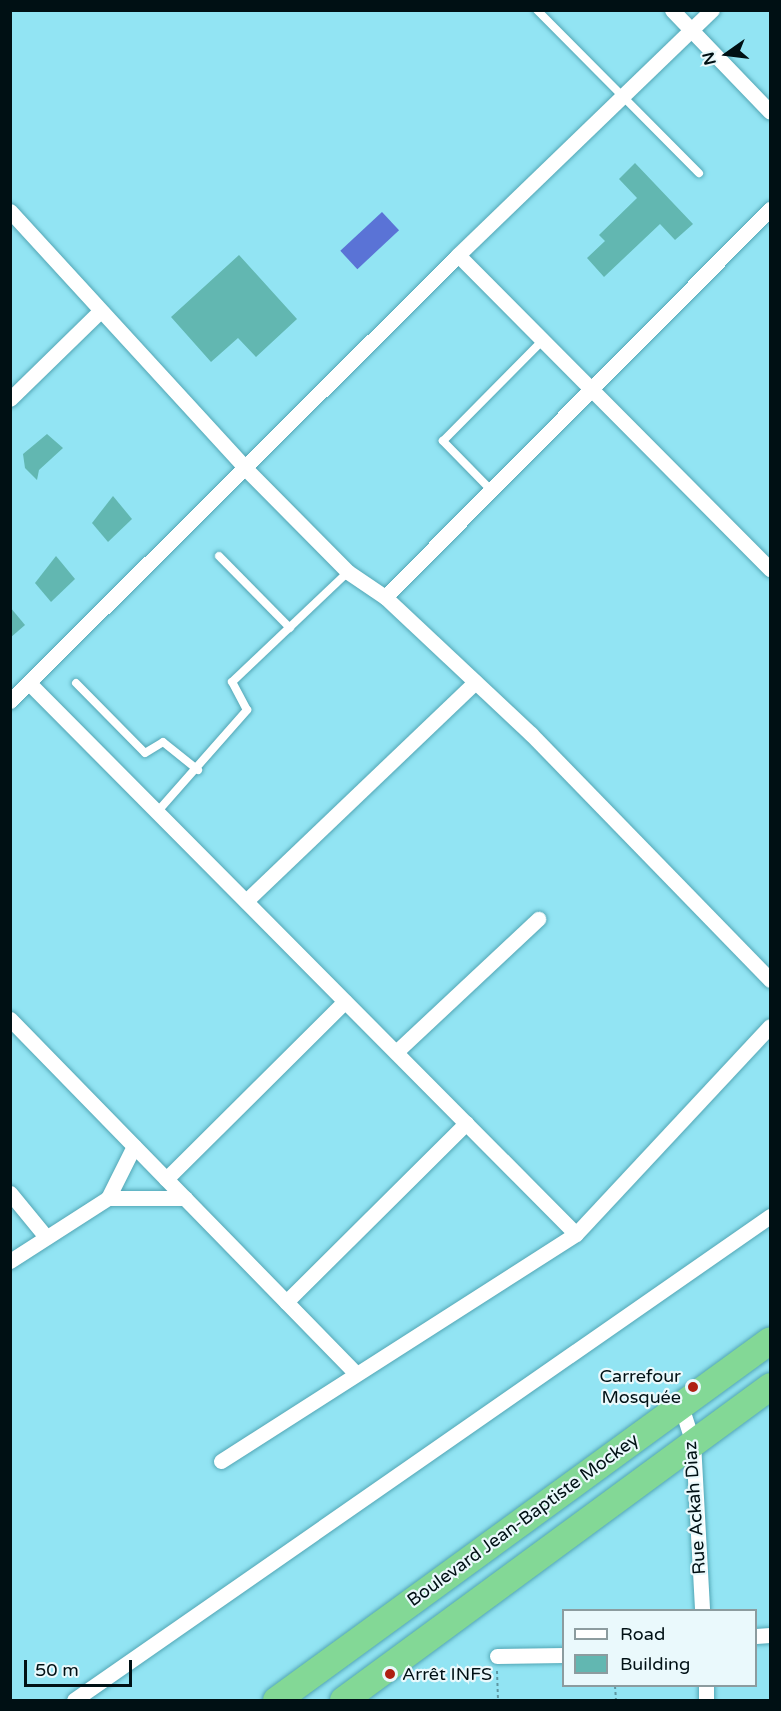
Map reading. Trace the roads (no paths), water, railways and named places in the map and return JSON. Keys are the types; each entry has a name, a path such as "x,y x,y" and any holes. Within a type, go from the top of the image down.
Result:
{"highway":[{"name":"Boulevard Jean-Baptiste Mockey","path":"276,1701 771,1340"},
{"name":"Boulevard Jean-Baptiste Mockey","path":"343,1701 771,1386"}],"street":[{"path":"672,10 771,112"},
{"path":"10,701 246,469 458,255 712,10"},
{"path":"385,597 771,208"},
{"path":"10,211 99,312 246,469 348,572 385,597 475,682 771,980"},
{"path":"458,255 771,569"},
{"path":"10,399 99,312"},
{"path":"246,901 475,682"},
{"path":"29,683 576,1234"},
{"path":"396,1052 538,919"},
{"path":"166,1179 345,1001"},
{"path":"10,1019 356,1373"},
{"path":"221,1461 576,1234 771,1026"},
{"path":"286,1302 466,1124"},
{"path":"10,1261 108,1198 134,1146"},
{"path":"10,1193 46,1237"},
{"path":"108,1198 185,1198"},
{"path":"74,1701 771,1216"},
{"name":"Rue Ackah Diaz","path":"681,1406 693,1442 702,1609"},
{"path":"497,1656 562,1655"}],"lane":[{"path":"537,10 699,173"},
{"path":"491,490 443,441 543,340"},
{"path":"219,556 290,628"},
{"path":"158,812 198,770 247,710 232,682 348,572"},
{"path":"76,683 145,753 163,742 198,770"}],"water":[{"path":"382,212 399,230 357,269 340,251"}],"place":[{"name":"Carrefour Mosquée","path":"693,1387"},
{"name":"Arrêt INFS","path":"390,1674"}]}
